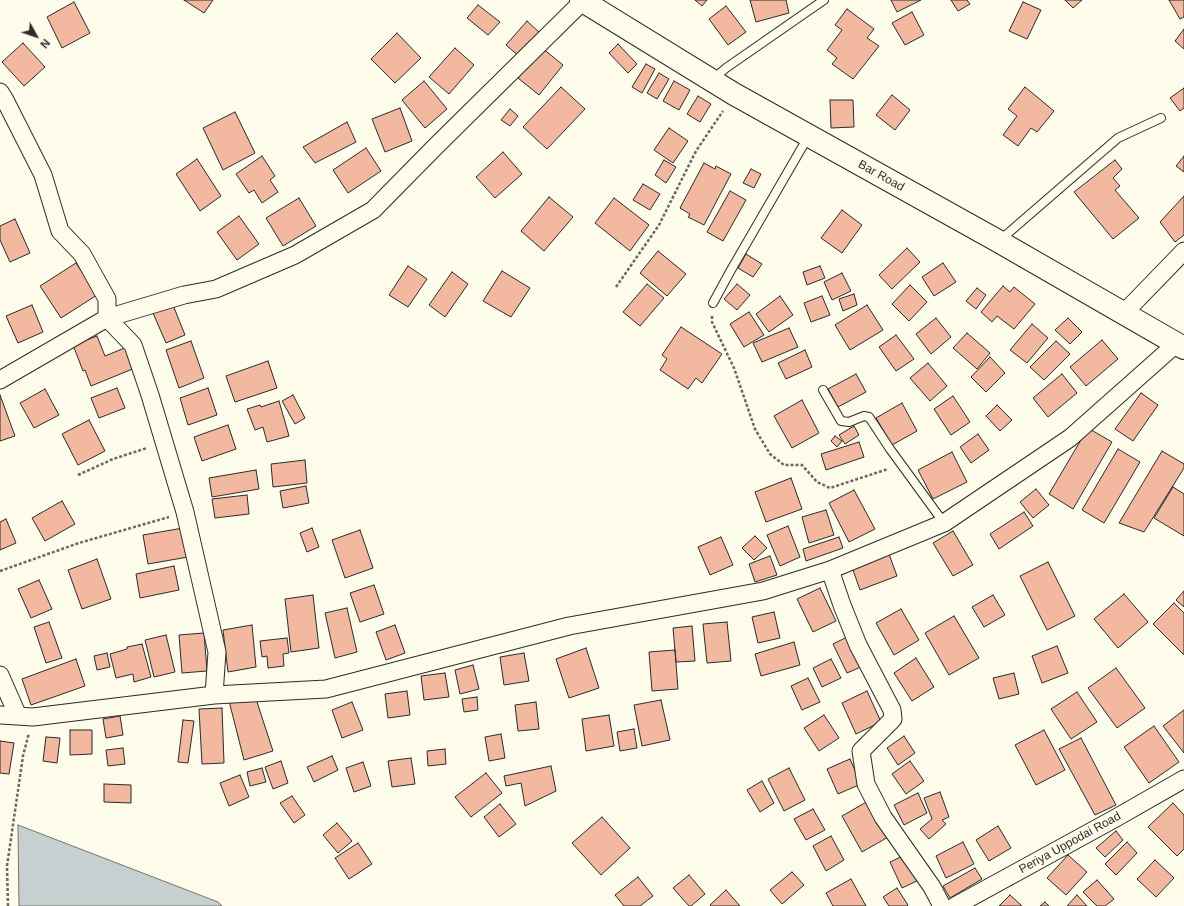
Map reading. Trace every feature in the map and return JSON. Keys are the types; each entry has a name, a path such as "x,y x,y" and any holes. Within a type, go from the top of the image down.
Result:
{"main road":[{"name":"Bar Road","path":"582,1 712,79 734,94 998,241 1180,346"}],"street":[{"path":"0,380 107,318 184,295 216,289 295,255 373,210 582,1"},
{"path":"0,92 43,175 60,231 82,254 107,299 107,318 133,345 165,442 185,512 217,652 214,695"},
{"path":"1123,314 1184,251"},
{"path":"0,715 25,717 214,695 326,689 569,626 763,591 830,570 944,523 1070,438 1180,346"},
{"path":"830,570 858,645 892,710 893,719 861,751 866,784 883,817 932,887 942,906"},
{"path":"0,675 25,717"},
{"name":"Periya Uppodai Road","path":"955,906 1184,779"}],"lane":[{"path":"712,79 824,0"},
{"path":"998,241 1118,138 1161,118"},
{"path":"713,303 808,136"},
{"path":"823,390 841,421 849,422 864,416 869,417 890,449 944,523"}],"path":[{"path":"616,287 659,225 696,151 734,94"},
{"path":"713,303 712,322 734,368 755,429 770,454 784,465 802,465 817,482 830,488 902,464"},
{"path":"78,475 113,459 165,442"},
{"path":"0,571 79,543 185,512"},
{"path":"8,906 7,866 23,756 25,717"}],"shaded area":[{"path":"18,825 218,902 222,906 19,906"}],"building":[{"path":"184,0 213,0 204,13"},
{"path":"695,0 707,0 702,6"},
{"path":"750,0 786,0 789,13 756,22"},
{"path":"891,0 921,0 897,12"},
{"path":"951,0 967,0 970,4 958,11"},
{"path":"1065,0 1082,0 1073,8"},
{"path":"1169,0 1184,0 1184,17 1180,19"},
{"path":"74,2 90,33 62,48 47,17"},
{"path":"1023,2 1041,10 1027,39 1009,31"},
{"path":"478,5 500,22 488,35 467,18"},
{"path":"726,6 746,32 728,45 709,19"},
{"path":"847,9 874,29 867,38 879,46 853,79 832,64 837,58 827,50 842,30 835,25"},
{"path":"912,12 924,35 905,45 892,23"},
{"path":"527,21 541,34 520,57 506,45"},
{"path":"1184,29 1184,49 1175,41"},
{"path":"397,33 421,58 395,83 371,59"},
{"path":"23,43 45,67 24,86 2,62"},
{"path":"618,44 637,64 628,73 609,53"},
{"path":"455,48 474,65 449,94 429,77"},
{"path":"542,48 563,65 539,95 518,78"},
{"path":"646,64 655,69 642,93 632,87"},
{"path":"659,73 669,79 657,99 647,93"},
{"path":"424,81 447,109 425,128 402,100"},
{"path":"674,81 690,90 679,110 663,101"},
{"path":"561,87 585,109 547,149 523,127"},
{"path":"1025,87 1054,111 1037,132 1031,128 1018,146 1003,135 1017,116 1008,109"},
{"path":"1184,88 1184,108 1180,111 1170,98"},
{"path":"892,95 910,110 895,130 876,115"},
{"path":"698,96 711,104 700,122 687,114"},
{"path":"830,100 853,100 854,127 831,128"},
{"path":"400,108 412,141 385,152 372,119"},
{"path":"510,109 518,116 510,126 501,120"},
{"path":"235,112 255,153 223,170 203,128"},
{"path":"347,122 356,142 315,163 303,147"},
{"path":"669,128 688,141 673,163 654,150"},
{"path":"366,148 381,171 348,193 333,170"},
{"path":"503,152 522,174 495,198 476,177"},
{"path":"262,156 275,176 270,180 278,192 262,203 254,190 249,193 236,174"},
{"path":"1184,156 1184,172 1176,166"},
{"path":"197,159 221,196 200,211 176,174"},
{"path":"664,160 676,167 666,183 655,175"},
{"path":"1115,160 1122,169 1113,178 1120,186 1115,190 1139,218 1113,239 1074,192"},
{"path":"704,163 715,169 716,166 731,174 704,225 688,217 690,214 680,208"},
{"path":"751,169 761,174 754,188 743,183"},
{"path":"643,184 660,194 650,210 633,200"},
{"path":"730,191 746,200 723,241 707,232"},
{"path":"1184,196 1184,235 1175,242 1160,222"},
{"path":"549,197 573,217 544,251 521,231"},
{"path":"299,198 316,226 283,246 266,218"},
{"path":"614,198 649,225 630,251 595,223"},
{"path":"842,210 862,225 842,253 821,238"},
{"path":"239,216 259,244 237,260 217,232"},
{"path":"15,219 30,253 10,262 0,240 0,226"},
{"path":"907,248 920,262 892,289 879,275"},
{"path":"658,251 686,274 667,296 640,273"},
{"path":"746,254 762,264 753,277 738,268"},
{"path":"76,263 97,295 61,318 40,286"},
{"path":"943,263 956,282 934,296 922,277"},
{"path":"408,266 427,279 408,307 389,295"},
{"path":"820,266 825,278 807,285 803,272"},
{"path":"502,271 530,288 511,317 483,301"},
{"path":"452,272 468,284 445,317 429,305"},
{"path":"842,273 851,291 832,300 824,282"},
{"path":"647,284 664,298 640,326 623,312"},
{"path":"737,284 750,295 737,310 724,299"},
{"path":"910,285 927,302 909,321 892,304"},
{"path":"1003,286 1010,292 1014,287 1035,304 1014,329 997,316 992,322 981,312"},
{"path":"977,288 986,295 976,309 966,301"},
{"path":"854,294 857,305 843,311 839,299"},
{"path":"780,296 793,315 769,332 756,314"},
{"path":"822,296 830,315 811,322 804,303"},
{"path":"32,305 43,332 18,343 6,316"},
{"path":"173,305 185,335 166,343 153,313"},
{"path":"867,305 883,330 850,350 835,325"},
{"path":"749,312 764,335 744,347 730,324"},
{"path":"936,318 951,337 931,354 916,334"},
{"path":"1068,318 1082,332 1070,344 1055,330"},
{"path":"1032,324 1048,338 1027,363 1010,350"},
{"path":"681,327 722,354 702,383 696,378 688,389 660,370 667,359 662,355"},
{"path":"789,328 798,347 762,362 753,343"},
{"path":"967,333 990,353 977,369 953,348"},
{"path":"896,335 914,359 896,371 879,347"},
{"path":"97,336 105,356 127,347 135,368 91,386 85,370 83,371 73,345"},
{"path":"1102,340 1118,359 1086,386 1070,367"},
{"path":"191,341 204,378 179,388 166,350"},
{"path":"1056,341 1070,354 1044,380 1030,367"},
{"path":"805,350 812,367 786,379 778,363"},
{"path":"990,357 1005,373 986,392 971,377"},
{"path":"268,361 277,388 235,402 226,376"},
{"path":"928,363 947,386 930,401 910,378"},
{"path":"856,374 866,392 838,407 828,389"},
{"path":"1062,374 1077,393 1048,417 1033,398"},
{"path":"117,388 125,408 99,418 91,398"},
{"path":"208,388 217,415 188,425 180,398"},
{"path":"45,389 59,415 34,428 20,403"},
{"path":"1141,393 1158,405 1133,441 1115,429"},
{"path":"0,395 15,436 0,441"},
{"path":"293,395 305,418 295,424 282,401"},
{"path":"953,396 970,422 951,435 934,409"},
{"path":"802,400 819,433 792,448 774,416"},
{"path":"279,401 289,436 267,442 263,427 255,430 247,409 260,405 261,407"},
{"path":"902,403 917,431 892,445 876,418"},
{"path":"997,405 1012,420 1000,431 986,416"},
{"path":"89,420 105,451 78,465 62,434"},
{"path":"228,425 236,449 202,461 194,437"},
{"path":"854,426 859,435 845,444 839,435"},
{"path":"1088,428 1112,442 1073,509 1049,494"},
{"path":"978,434 989,450 971,463 960,447"},
{"path":"835,436 842,441 837,447 831,441"},
{"path":"859,442 864,457 826,470 821,454"},
{"path":"1118,449 1140,462 1104,523 1082,510"},
{"path":"1162,451 1184,464 1184,468 1144,532 1119,523"},
{"path":"952,452 967,482 933,499 918,470"},
{"path":"305,460 307,483 273,487 271,464"},
{"path":"256,470 259,489 212,497 209,478"},
{"path":"791,478 802,509 766,522 755,492"},
{"path":"306,486 309,503 283,508 280,491"},
{"path":"1173,487 1184,494 1184,536 1154,518"},
{"path":"1036,489 1049,505 1033,518 1020,502"},
{"path":"854,490 875,529 849,542 829,503"},
{"path":"247,495 249,514 215,518 212,499"},
{"path":"62,501 75,524 45,541 32,518"},
{"path":"826,510 834,535 809,543 802,517"},
{"path":"1024,512 1033,526 999,549 990,534"},
{"path":"6,519 16,543 0,550 0,522"},
{"path":"788,526 800,557 780,566 767,535"},
{"path":"183,528 188,557 148,564 143,535"},
{"path":"312,528 319,547 307,552 300,533"},
{"path":"360,530 373,568 345,578 332,540"},
{"path":"953,531 973,565 953,576 933,543"},
{"path":"755,536 767,548 754,560 742,548"},
{"path":"721,537 733,565 710,575 698,547"},
{"path":"839,537 843,548 806,561 803,549"},
{"path":"889,554 897,576 860,590 852,567"},
{"path":"770,556 777,575 755,582 749,564"},
{"path":"97,559 111,599 82,609 68,570"},
{"path":"1048,562 1075,616 1047,630 1020,576"},
{"path":"174,566 179,590 140,598 136,574"},
{"path":"39,580 52,609 31,618 18,589"},
{"path":"374,585 384,614 360,622 350,593"},
{"path":"820,588 836,621 813,632 797,599"},
{"path":"1184,591 1184,607 1176,600"},
{"path":"1124,594 1148,622 1118,648 1094,619"},
{"path":"313,595 319,648 291,652 285,599"},
{"path":"993,595 1005,615 984,627 972,607"},
{"path":"1174,603 1184,613 1184,655 1153,624"},
{"path":"347,608 357,652 335,658 325,613"},
{"path":"901,609 919,640 894,655 876,623"},
{"path":"774,612 780,638 758,643 752,617"},
{"path":"954,616 979,658 949,675 925,633"},
{"path":"49,622 62,658 46,663 34,627"},
{"path":"727,622 731,661 707,663 703,624"},
{"path":"252,625 256,667 228,672 223,630"},
{"path":"395,625 405,653 386,660 376,632"},
{"path":"692,626 695,661 676,662 673,628"},
{"path":"204,633 207,671 182,673 179,635"},
{"path":"166,635 175,672 154,677 145,640"},
{"path":"849,636 863,666 847,673 833,644"},
{"path":"287,638 289,653 283,654 284,666 268,668 267,656 262,657 260,641"},
{"path":"794,642 800,665 761,676 755,654"},
{"path":"142,644 151,677 134,682 133,674 116,678 110,654 127,649 127,647"},
{"path":"1057,646 1068,673 1042,683 1032,656"},
{"path":"586,648 599,688 569,698 556,659"},
{"path":"675,650 678,689 652,691 649,652"},
{"path":"107,653 110,667 97,670 94,656"},
{"path":"524,653 529,681 504,685 500,657"},
{"path":"916,658 934,687 912,701 894,673"},
{"path":"76,659 85,686 31,705 22,679"},
{"path":"831,659 841,678 822,687 813,668"},
{"path":"473,665 479,689 460,694 455,670"},
{"path":"1116,668 1145,708 1117,728 1088,688"},
{"path":"445,673 449,697 424,700 421,676"},
{"path":"1014,673 1019,694 999,699 993,678"},
{"path":"808,678 820,702 802,710 791,686"},
{"path":"407,691 410,715 388,718 385,694"},
{"path":"867,691 881,722 856,734 842,703"},
{"path":"1077,692 1097,722 1071,739 1051,709"},
{"path":"477,697 478,710 464,712 462,699"},
{"path":"256,699 273,751 244,760 229,701"},
{"path":"661,700 670,740 642,746 634,705"},
{"path":"352,702 363,730 342,738 332,710"},
{"path":"536,702 539,729 518,731 515,705"},
{"path":"222,708 224,763 202,764 199,709"},
{"path":"1184,710 1184,753 1163,726"},
{"path":"609,715 614,746 586,751 582,719"},
{"path":"824,715 839,738 819,751 804,728"},
{"path":"120,716 123,735 106,738 103,719"},
{"path":"183,720 194,721 188,763 178,762"},
{"path":"1154,726 1179,762 1149,783 1124,747"},
{"path":"634,729 637,748 620,751 617,732"},
{"path":"70,730 92,730 92,754 70,755"},
{"path":"1044,730 1065,770 1036,785 1015,745"},
{"path":"501,734 505,758 489,761 485,737"},
{"path":"904,736 915,753 898,765 887,748"},
{"path":"46,737 60,738 57,763 43,761"},
{"path":"1081,738 1116,805 1095,815 1059,749"},
{"path":"0,741 14,743 9,774 0,773"},
{"path":"123,748 125,764 108,766 106,750"},
{"path":"445,749 446,764 428,766 427,751"},
{"path":"332,756 338,770 314,782 307,767"},
{"path":"411,758 415,784 392,787 388,761"},
{"path":"850,759 861,784 838,794 827,769"},
{"path":"281,761 288,783 273,789 265,767"},
{"path":"910,761 924,781 906,794 892,774"},
{"path":"363,762 371,786 354,792 346,768"},
{"path":"551,766 556,791 525,806 521,783 506,786 504,776"},
{"path":"262,768 266,782 250,786 247,772"},
{"path":"789,768 805,800 784,811 768,779"},
{"path":"486,773 502,793 471,817 455,797"},
{"path":"240,775 249,797 229,806 220,783"},
{"path":"762,781 774,803 760,812 747,790"},
{"path":"104,784 131,785 131,803 104,802"},
{"path":"940,792 949,817 942,820 946,824 929,839 920,829 932,819 924,798"},
{"path":"918,793 927,813 904,825 894,805"},
{"path":"292,796 305,815 294,823 280,803"},
{"path":"870,800 890,836 862,852 842,816"},
{"path":"1173,803 1184,815 1184,849 1177,856 1148,827"},
{"path":"500,804 516,824 499,837 484,817"},
{"path":"813,809 825,830 806,840 794,819"},
{"path":"602,817 630,848 601,875 572,843"},
{"path":"337,823 352,841 338,853 323,835"},
{"path":"998,826 1011,848 989,861 976,840"},
{"path":"1116,831 1123,840 1105,857 1096,848"},
{"path":"831,836 844,860 826,871 813,846"},
{"path":"963,842 974,864 946,878 936,856"},
{"path":"1127,842 1137,853 1116,875 1105,864"},
{"path":"358,843 372,864 349,879 335,858"},
{"path":"907,854 919,880 902,888 890,862"},
{"path":"1068,855 1087,872 1066,895 1047,878"},
{"path":"1155,860 1174,878 1156,897 1137,879"},
{"path":"975,868 982,879 950,898 943,886"},
{"path":"792,872 804,885 782,904 770,890"},
{"path":"689,875 705,894 691,906 689,906 673,888"},
{"path":"638,877 653,896 640,906 624,906 615,895"},
{"path":"851,879 866,906 833,906 826,893"},
{"path":"1097,880 1114,899 1105,906 1097,906 1083,892"},
{"path":"897,888 908,905 907,906 889,906 883,897"},
{"path":"726,890 740,906 710,905"},
{"path":"1010,895 1022,906 999,906"},
{"path":"1077,895 1087,906 1067,906"},
{"path":"1045,902 1049,906 1040,906"}]}
